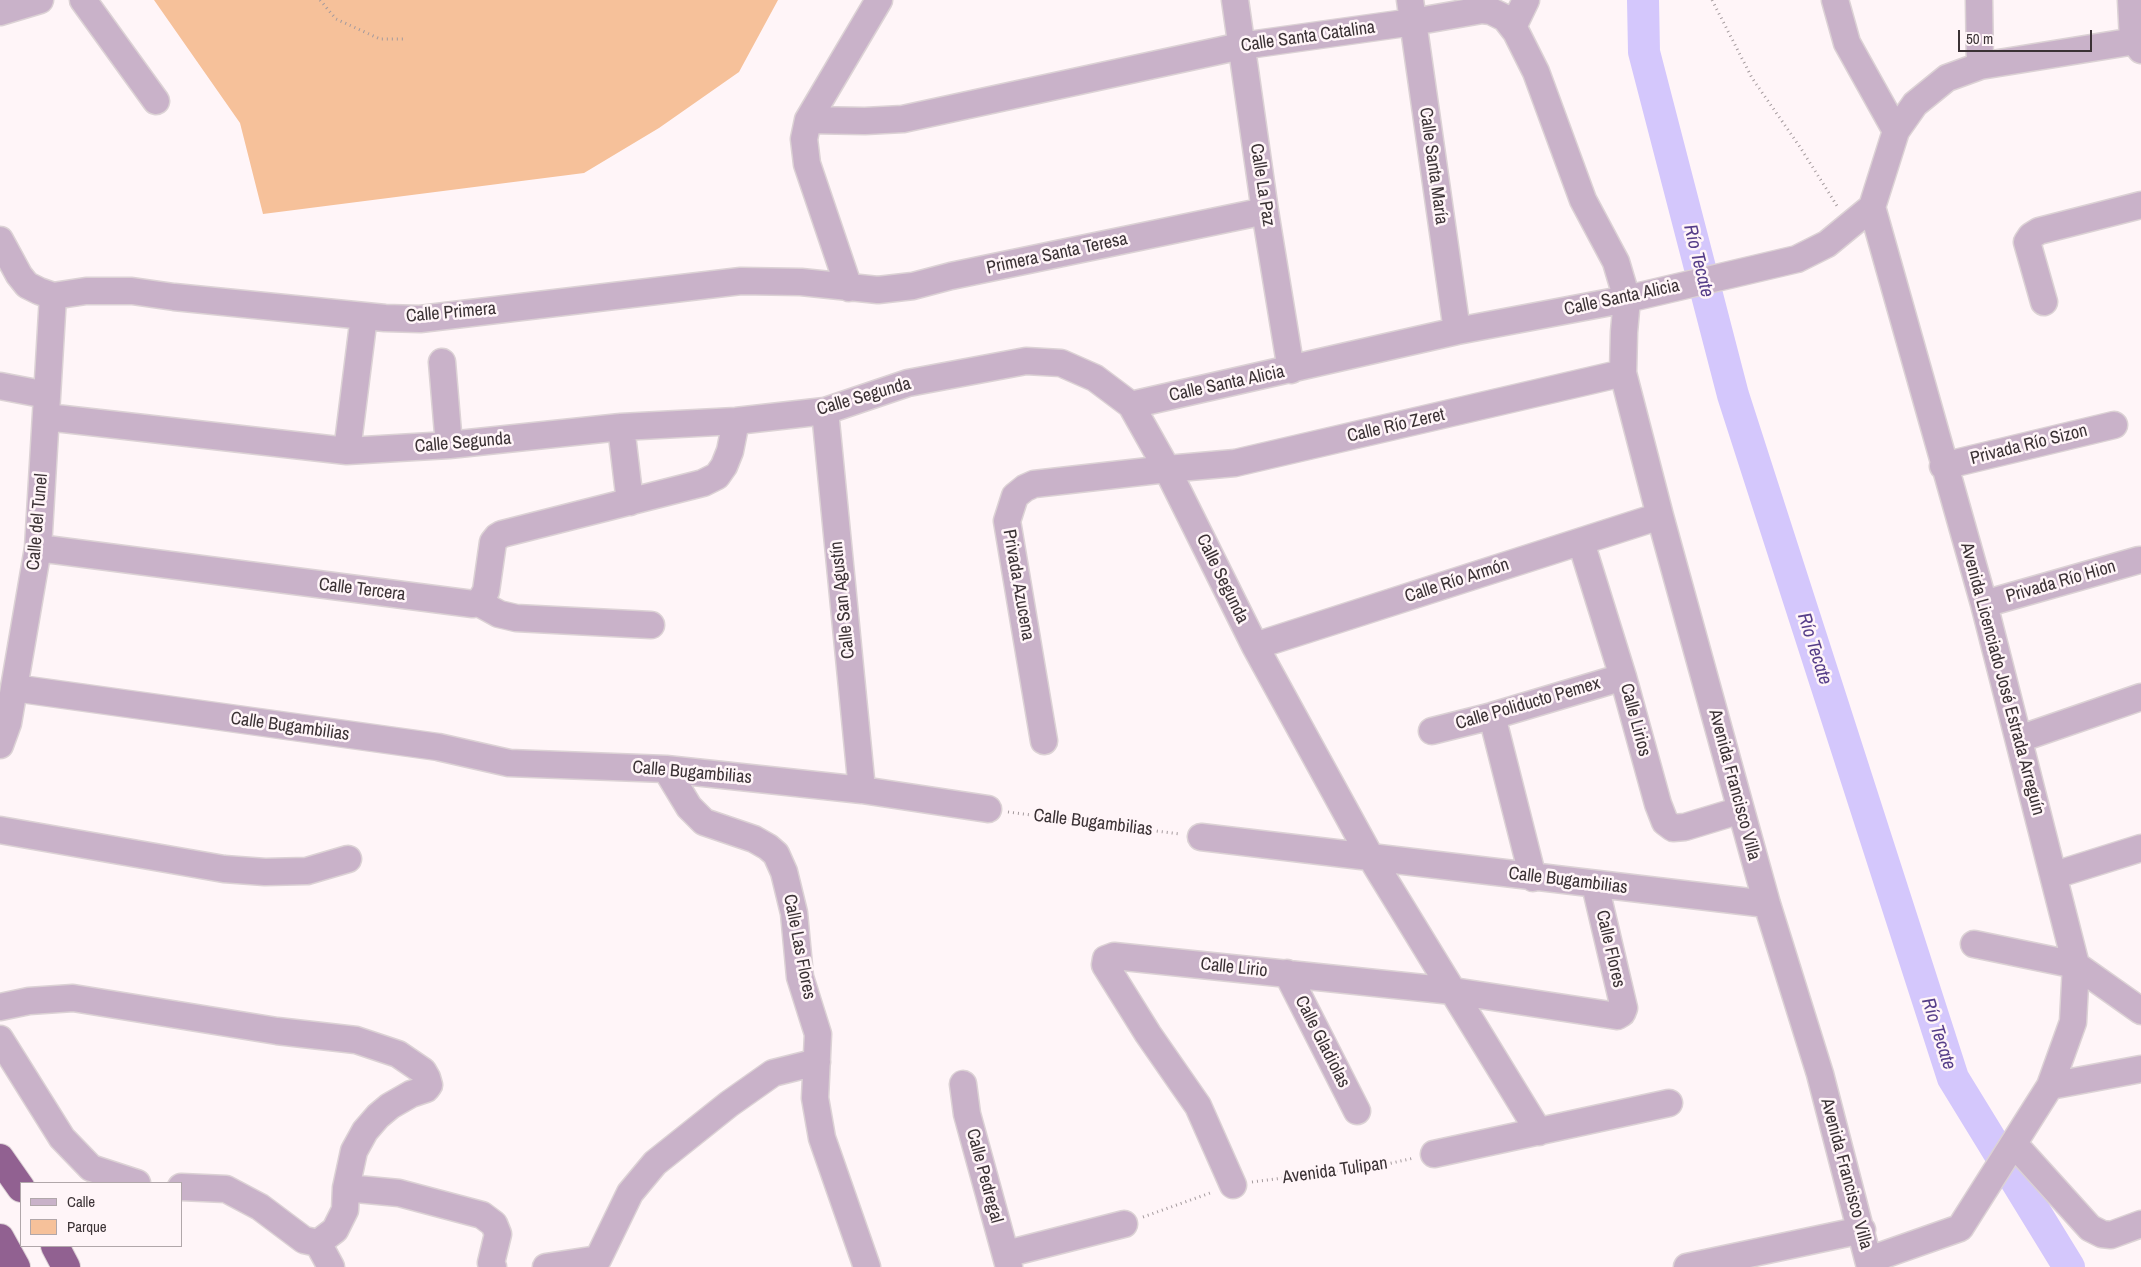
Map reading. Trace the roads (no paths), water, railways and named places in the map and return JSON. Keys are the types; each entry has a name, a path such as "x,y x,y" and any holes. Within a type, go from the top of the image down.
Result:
{"highway":[{"path":"0,1158 20,1187"},
{"path":"0,1238 16,1267"},
{"path":"56,1247 66,1267"}],"street":[{"path":"0,12 40,0"},
{"path":"83,0 156,102"},
{"path":"849,288 807,164 804,140 808,120 879,0"},
{"name":"Calle La Paz","path":"1235,0 1265,211 1292,370"},
{"path":"1513,27 1526,0"},
{"path":"1834,0 1847,43 1896,131"},
{"path":"1979,0 1980,66"},
{"path":"1872,207 1896,131 1915,104 1929,91 1947,78 1980,66 2138,44 2131,0"},
{"name":"Calle Santa Catalina","path":"808,120 865,121 903,119 1411,11 1492,11 1505,18 1513,27 1536,72 1584,200 1616,262 1627,299"},
{"name":"Calle Santa María","path":"1411,11 1457,331"},
{"path":"2044,302 2027,242 2031,236 2039,231 2141,205"},
{"name":"Calle Santa Alicia","path":"1131,405 1292,370 1457,331 1627,299 1797,259 1826,244 1850,227 1872,207"},
{"name":"Avenida Licenciado José Estrada Arreguín","path":"1870,1264 1960,1228 2050,1086 2073,1022 2076,965 2055,875 1984,604 1872,207"},
{"name":"Primera Santa Teresa","path":"849,288 878,290 913,286 951,276 1265,211"},
{"path":"0,240 19,275 27,284 38,291 53,296"},
{"name":"Calle Primera","path":"53,296 86,291 132,290 174,297 364,316 420,319 741,281 801,282 849,288"},
{"name":"Calle del Tunel","path":"0,745 8,723 38,548 53,296"},
{"name":"Avenida Francisco Villa","path":"1627,299 1623,373 1660,516 1767,904 1820,1074 1870,1264"},
{"path":"347,451 364,316"},
{"name":"Calle Segunda","path":"0,386 47,406 347,451 449,445 621,427 736,421 824,410 908,383 1026,361 1061,363 1095,378 1131,405 1168,469 1255,646 1370,856"},
{"path":"442,362 449,445"},
{"name":"Calle Río Zeret","path":"1168,469 1236,463 1623,373"},
{"name":"Calle San Agustín","path":"824,410 862,790"},
{"path":"651,625 516,618 499,614 480,603 486,591 493,542 502,534 703,484 716,476 724,466 730,451 736,421"},
{"name":"Privada Río Sizon","path":"1944,466 2114,425"},
{"path":"621,427 630,502"},
{"name":"Privada Azucena","path":"1044,741 1007,521 1015,496 1034,484 1168,469"},
{"name":"Calle Río Armón","path":"1255,646 1660,516"},
{"name":"Calle Lirios","path":"1581,542 1622,676 1658,804 1665,822 1673,828 1685,827 1741,810"},
{"name":"Calle Tercera","path":"38,548 473,604 480,603"},
{"name":"Privada Río Hion","path":"1984,604 2139,560"},
{"name":"Calle Poliducto Pemex","path":"1432,731 1492,716 1622,676"},
{"name":"Calle Bugambilias","path":"14,688 438,747 509,763 666,769 862,790 988,809"},
{"path":"2019,739 2141,697"},
{"path":"1492,716 1533,878"},
{"name":"Calle Las Flores","path":"666,769 689,807 704,822 754,839 776,854 784,872 794,913 800,977 818,1034 815,1098 822,1138 867,1267"},
{"path":"0,830 224,869 265,872 308,871 348,859"},
{"name":"Calle Bugambilias","path":"1201,837 1370,856 1533,878 1767,904"},
{"path":"2055,875 2141,848"},
{"path":"1370,856 1539,1132"},
{"name":"Calle Flores","path":"1595,885 1624,1008 1622,1013"},
{"path":"1974,944 2076,965 2141,1012"},
{"name":"Calle Lirio","path":"1233,1185 1198,1106 1148,1034 1104,965 1106,959 1114,956 1287,973 1453,991 1617,1016 1622,1013"},
{"name":"Calle Gladiolas","path":"1287,973 1357,1111"},
{"path":"0,1007 29,1001 73,998 277,1031 356,1040 398,1054 423,1071 429,1085 426,1089 411,1094 390,1106 365,1131 354,1151 346,1188 345,1210 335,1230 318,1243"},
{"path":"0,1039 62,1138 91,1168 134,1182"},
{"path":"546,1267 595,1263 630,1193 655,1163 728,1104 773,1073 817,1062"},
{"path":"2050,1086 2141,1069"},
{"name":"Calle Pedregal","path":"963,1084 967,1114 1008,1260"},
{"path":"1434,1154 1669,1103"},
{"path":"2014,1144 2090,1228 2102,1234 2111,1234 2141,1224"},
{"path":"182,1187 226,1189 260,1206 304,1240 318,1243 331,1267"},
{"path":"346,1188 399,1193 482,1215 494,1224 498,1234 491,1263 494,1267"},
{"path":"1008,1260 1124,1224"},
{"path":"1687,1267 1722,1264 1862,1230"}],"waterway":[{"name":"Río Tecate","path":"1643,0 1644,52 1733,395 1953,1078 2069,1267"}]}
